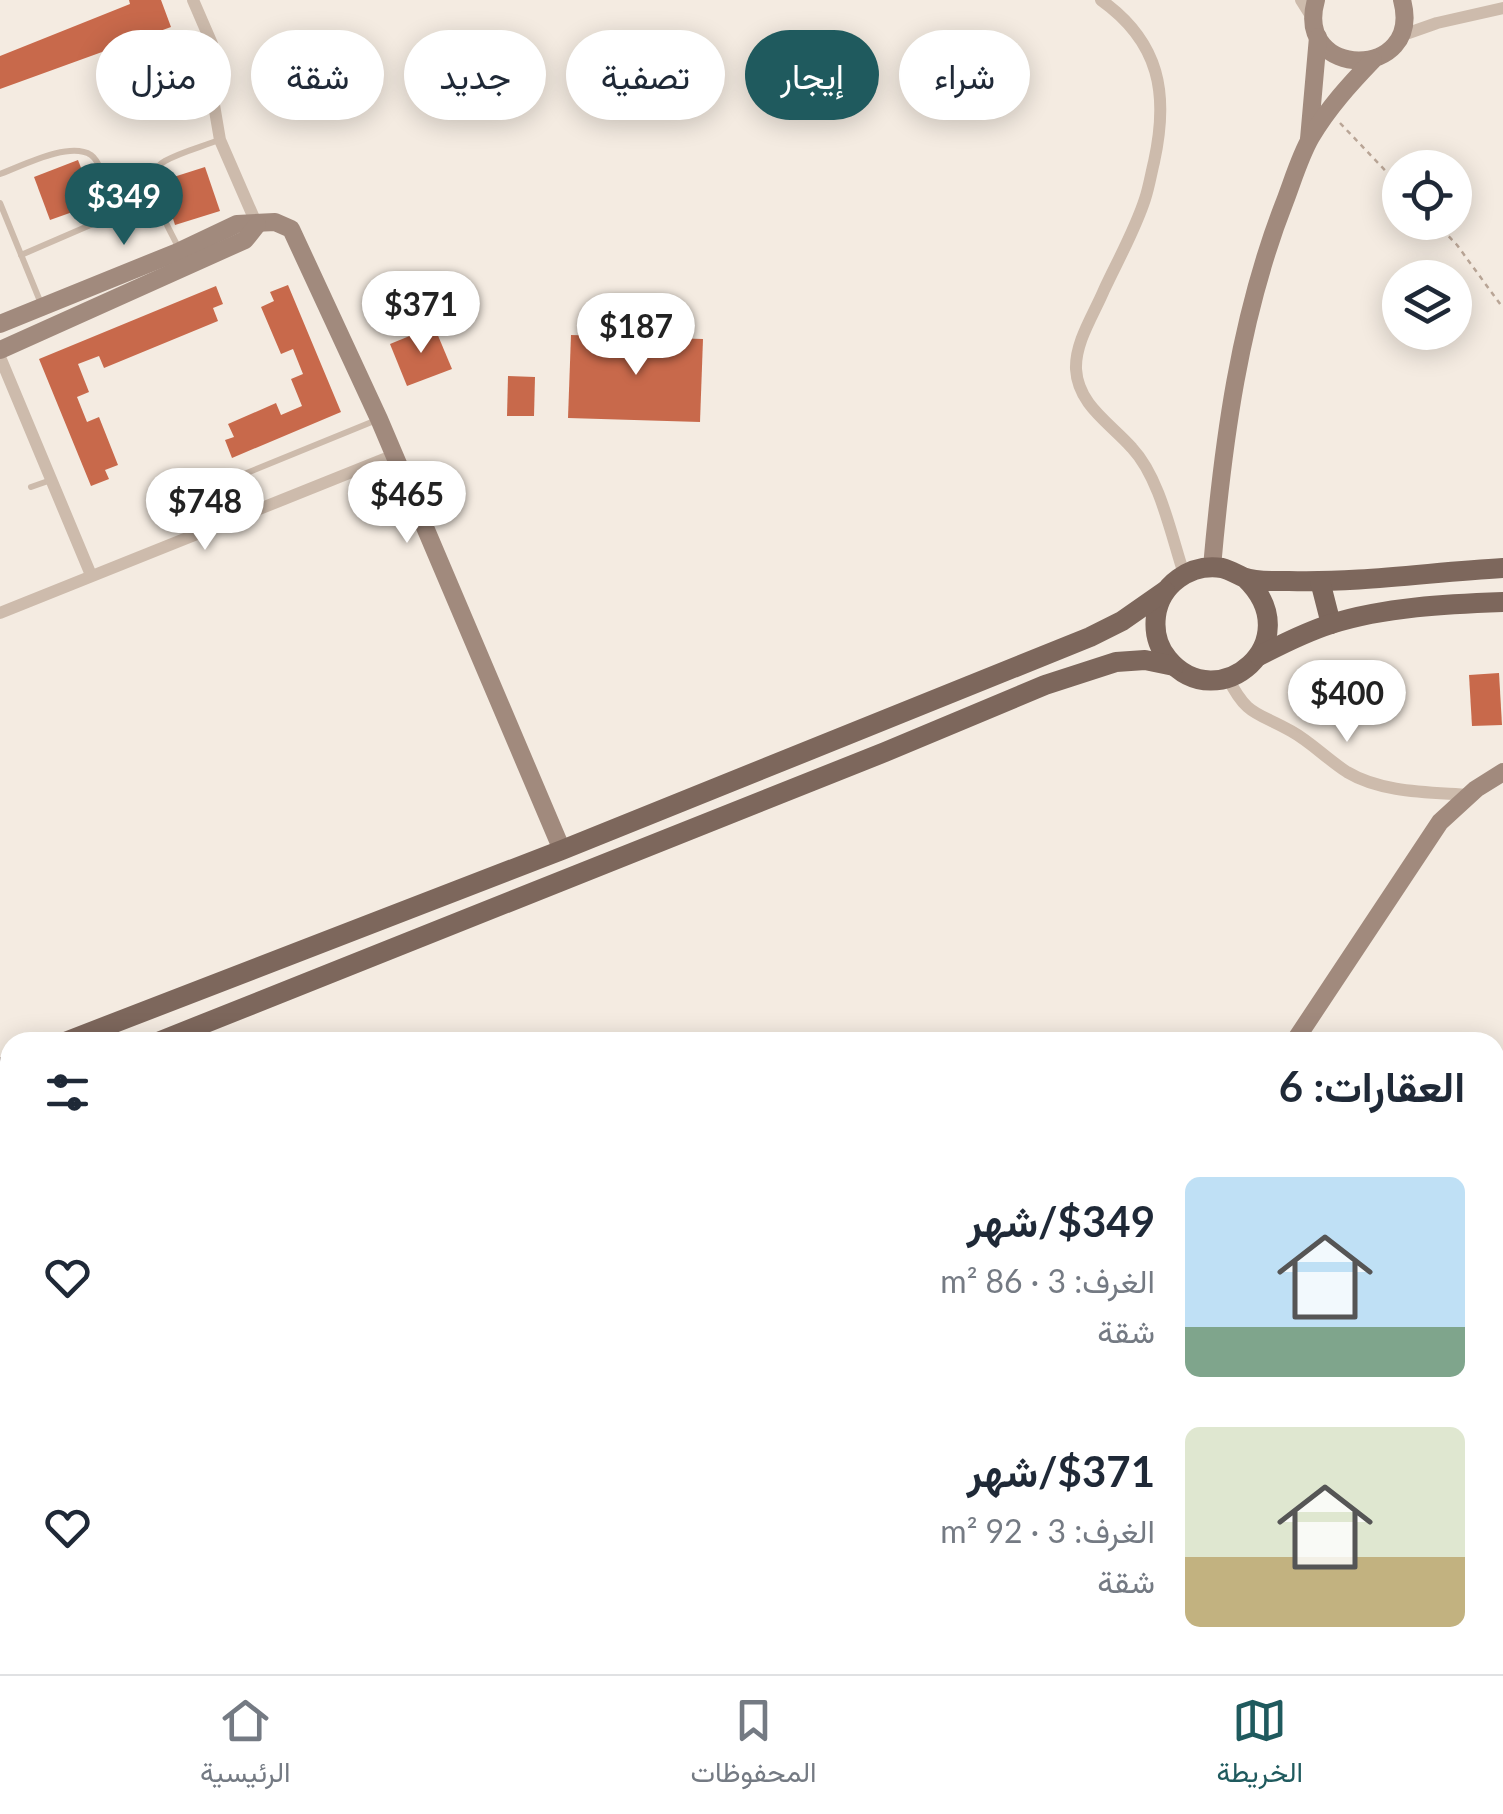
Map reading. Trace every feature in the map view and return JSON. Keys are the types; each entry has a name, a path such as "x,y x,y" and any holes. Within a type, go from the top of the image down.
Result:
{"main road":[{"path":"92,1032 562,850 1090,637 1122,621 1184,574 1198,569 1230,570 1246,578 1320,582 1503,568"},
{"path":"1165,592 1155,622 1156,638 1163,653 1193,678 1228,678 1259,656 1268,629 1264,600 1246,578"},
{"path":"1320,582 1331,624"},
{"path":"1259,656 1331,624 1363,616 1503,602"},
{"path":"1090,637 1102,666"},
{"path":"183,1032 1044,685 1130,660 1174,666"}],"street":[{"path":"193,0 212,44 202,67 213,99 220,140 257,225"},
{"path":"1101,0 1122,14 1140,36 1155,65 1162,99 1158,144 1145,199 1081,341 1078,383 1092,408 1132,448 1147,470 1184,574"},
{"path":"1301,0 1315,18 1330,52 1356,62 1373,60"},
{"path":"1212,567 1224,451 1241,350 1277,222 1309,139 1328,110 1400,36 1404,19 1402,0"},
{"path":"1400,36 1503,8"},
{"path":"1309,139 1315,18"},
{"path":"0,324 237,224 275,222 291,229 380,419 562,850"},
{"path":"91,576 0,354 245,240 257,225"},
{"path":"0,613 394,455"},
{"path":"1228,678 1236,696 1254,713 1291,730 1348,772 1400,789 1468,796"},
{"path":"1301,1032 1440,822 1503,772"}],"lane":[{"path":"180,250 152,190 151,176 164,161 220,140"},
{"path":"0,174 76,150 90,154 98,162 110,196 102,220 21,255"},
{"path":"0,203 42,307"},
{"path":"232,478 380,419"},
{"path":"31,488 51,480"}],"path":[{"path":"1328,110 1382,167"},
{"path":"1452,240 1503,308"}],"building":[{"path":"129,0 161,0 171,27 96,30 96,54 0,89 0,56 130,4"},
{"path":"78,160 95,204 50,220 34,177"},
{"path":"205,167 220,211 175,225 161,181"},
{"path":"288,285 341,412 232,458 225,440 234,437 228,424 276,403 281,415 302,406 291,379 303,374 293,349 281,354 261,307 274,301 270,292"},
{"path":"216,286 223,304 213,308 218,321 104,368 99,356 78,364 89,392 77,397 87,422 99,417 118,465 105,470 109,479 91,486 39,359"},
{"path":"434,326 452,369 407,386 390,344"},
{"path":"571,335 703,339 700,422 568,418"},
{"path":"508,376 535,377 534,416 507,416"},
{"path":"1499,673 1502,725 1472,726 1469,675"}]}
